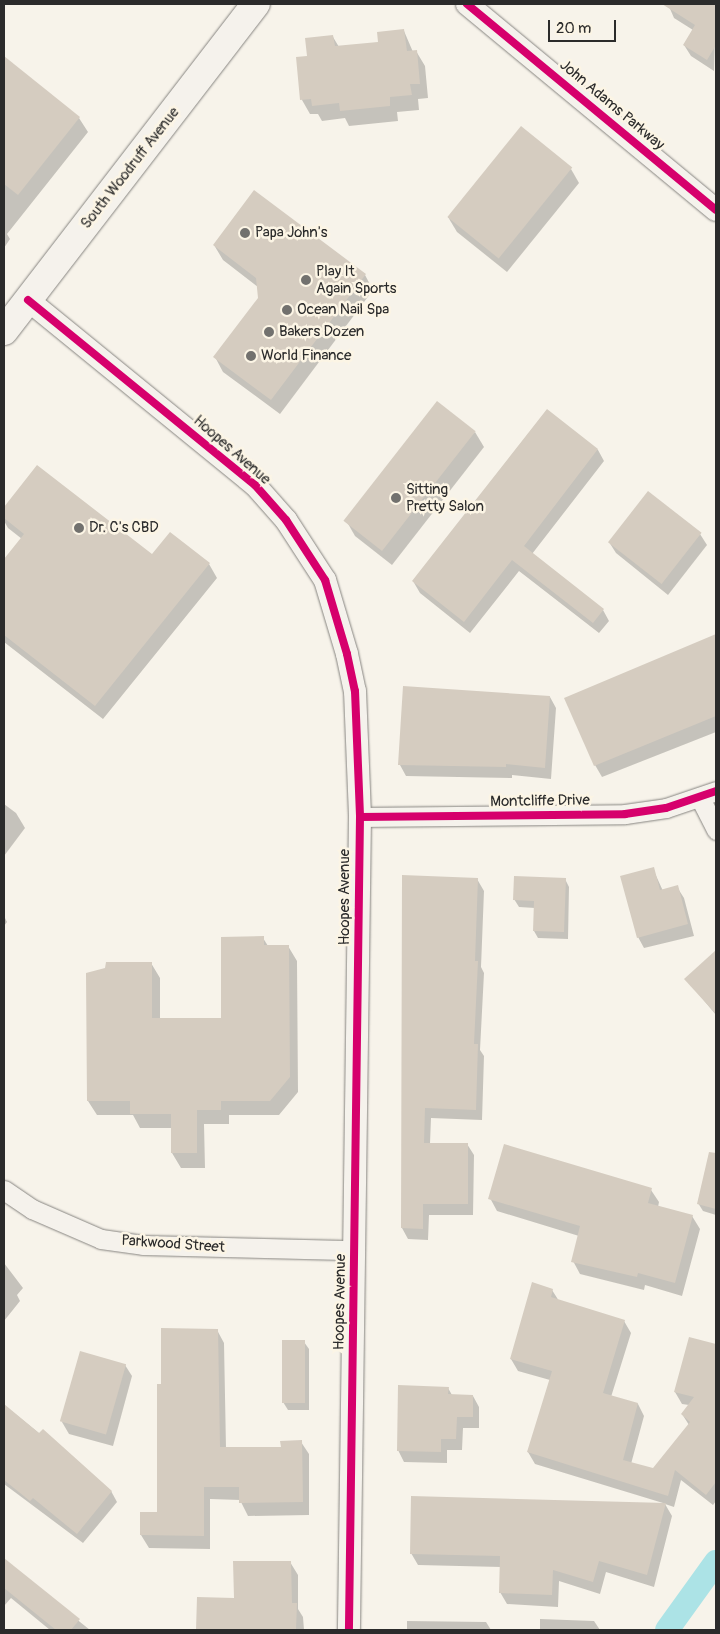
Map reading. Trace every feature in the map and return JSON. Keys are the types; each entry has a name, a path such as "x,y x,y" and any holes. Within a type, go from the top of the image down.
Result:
{"main road":[{"name":"South Woodruff Avenue","path":"4,331 256,4"}],"street":[{"name":"John Adams Parkway","path":"467,4 716,210"},
{"name":"Hoopes Avenue","path":"28,300 255,484 292,528 325,580 356,691 360,817 349,1630"},
{"name":"Montcliffe Drive","path":"360,817 624,814 666,808 708,795"},
{"path":"708,795 716,830"},
{"name":"Parkwood Street","path":"4,1190 32,1209 102,1239 142,1245 355,1250"}],"building":[{"path":"662,4 716,4 716,45 707,60 683,45 695,25"},
{"path":"404,29 407,51 417,50 420,84 410,84 412,95 390,97 390,106 340,111 339,103 312,106 311,99 300,100 296,57 307,56 305,38 333,35 335,46 378,42 377,32"},
{"path":"4,56 80,117 18,195 4,184"},
{"path":"521,126 572,168 499,258 447,217"},
{"path":"254,190 366,274 271,400 213,357 258,298 256,278 213,245"},
{"path":"437,401 476,431 382,551 343,521"},
{"path":"547,409 598,449 524,546 604,609 593,623 512,560 464,622 412,581"},
{"path":"37,465 152,554 170,532 210,563 95,706 4,635 4,559 24,534 4,518 4,507"},
{"path":"648,491 702,533 662,584 608,542"},
{"path":"716,634 716,716 594,766 564,698"},
{"path":"403,686 550,696 545,768 506,764 506,767 398,765"},
{"path":"654,867 660,890 678,885 688,924 637,938 620,876"},
{"path":"402,875 478,878 475,961 478,961 474,1044 478,1044 476,1110 425,1108 424,1143 468,1143 468,1204 423,1204 423,1229 401,1228"},
{"path":"514,876 566,878 564,932 533,931 534,901 513,900"},
{"path":"264,936 264,945 289,945 290,1077 270,1101 221,1101 221,1110 197,1110 197,1153 171,1153 171,1114 130,1114 130,1101 87,1101 86,973 105,968 106,962 152,962 152,1018 221,1018 221,937"},
{"path":"716,950 716,1014 684,979"},
{"path":"504,1144 652,1188 648,1203 693,1215 675,1283 638,1273 637,1277 571,1262 580,1226 488,1199"},
{"path":"709,1152 716,1153 716,1209 697,1204"},
{"path":"532,1282 553,1289 551,1297 625,1320 603,1393 638,1403 623,1460 653,1468 690,1422 681,1414 694,1397 674,1392 689,1337 716,1344 716,1482 706,1495 675,1470 668,1496 527,1452 552,1371 510,1359"},
{"path":"161,1328 218,1329 220,1447 281,1447 280,1441 302,1440 303,1502 239,1503 239,1487 204,1487 204,1536 140,1535 140,1512 157,1512 157,1384 161,1384"},
{"path":"282,1340 305,1340 305,1403 282,1403"},
{"path":"80,1351 126,1364 106,1434 60,1421"},
{"path":"398,1385 449,1387 448,1394 473,1395 473,1417 457,1417 456,1439 441,1439 441,1452 397,1451"},
{"path":"4,1404 39,1433 43,1429 112,1491 77,1534 33,1498 30,1501 4,1480"},
{"path":"411,1496 666,1503 647,1575 599,1561 593,1582 553,1570 552,1595 499,1593 500,1556 410,1554"},
{"path":"4,1558 80,1619 71,1630 56,1630 4,1588"},
{"path":"233,1561 291,1561 292,1603 297,1603 296,1630 196,1630 197,1597 234,1598"}],"waterway":[{"path":"667,1630 716,1562"}],"cycle path":[{"path":"467,4 716,210"},
{"path":"28,300 255,485 286,520 325,580 347,654 355,691 360,817 349,1630"},
{"path":"360,817 625,814 666,808 716,791"}],"place":[{"name":"Papa John's","path":"245,233"},
{"name":"Play It Again Sports","path":"306,280"},
{"name":"Ocean Nail Spa","path":"287,310"},
{"name":"Bakers Dozen","path":"269,332"},
{"name":"World Finance","path":"251,356"},
{"name":"Sitting Pretty Salon","path":"396,498"},
{"name":"Dr. C's CBD","path":"79,528"}]}
